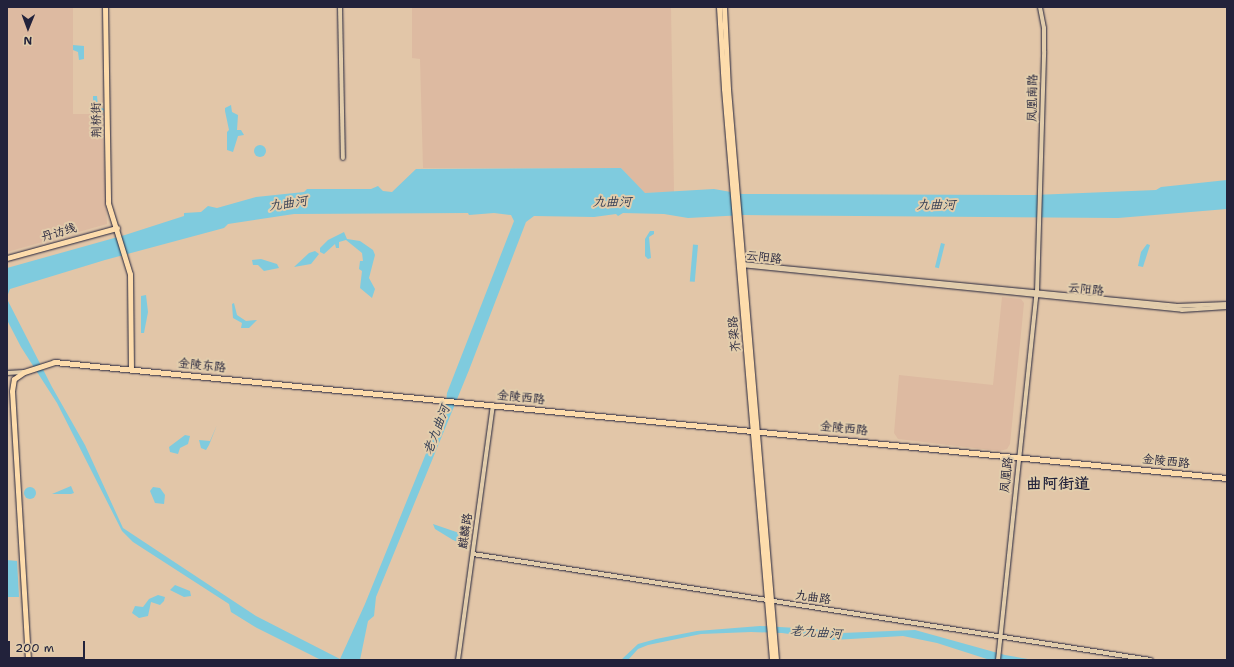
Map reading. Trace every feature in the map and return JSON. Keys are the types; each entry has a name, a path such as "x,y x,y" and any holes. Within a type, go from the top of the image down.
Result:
{"main road":[{"name":"荆桥街","path":"105,7 108,203 118,229 130,274 131,369"},
{"name":"齐梁路","path":"719,7 742,265 771,624 776,660"},
{"name":"齐梁路","path":"724,7 734,183"},
{"name":"丹访线","path":"7,258 118,229"},
{"name":"金陵东路","path":"24,372 44,363 64,362 444,400"},
{"path":"24,372 12,383 28,660"},
{"name":"金陵西路","path":"444,400 1227,478"},
{"name":"齐梁路","path":"772,634 772,660"}],"street":[{"path":"340,7 343,158"},
{"name":"凤凰南路","path":"1036,294 1041,191 1044,28 1040,7"},
{"name":"云阳路","path":"742,265 1182,310 1227,307"},
{"name":"云阳路","path":"1036,294 1176,306 1227,304"},
{"name":"凤凰路","path":"998,660 1036,294"},
{"path":"12,383 9,373 24,372"},
{"name":"麒麟路","path":"458,660 493,405"},
{"name":"九曲路","path":"473,554 1000,638 1151,660"}],"shaded area":[{"path":"7,7 73,7 73,114 102,114 107,224 7,252"},
{"path":"412,7 671,7 674,192 644,193 621,168 423,168 420,59 412,58"},
{"path":"1002,297 1021,299 1024,303 1010,444 1007,449 1000,451 898,439 894,433 899,375 993,385"}],"water":[{"path":"73,45 84,46 84,59 79,60 78,52 73,50"},
{"path":"93,96 97,96 98,106 104,109 103,113 93,112"},
{"path":"231,105 232,112 238,115 237,130 241,130 244,135 238,136 233,152 227,150 227,132 229,130 225,111 225,108"},
{"path":"258,145 262,145 266,151 262,157 258,157 254,153 254,149"},
{"path":"621,168 645,193 714,189 742,194 1034,195 1156,190 1161,187 1227,180 1227,209 1118,218 744,215 688,218 664,214 623,213 618,216 616,214 594,217 534,216 526,222 469,370 376,597 374,616 368,621 360,660 321,660 257,628 231,612 229,604 133,542 122,531 57,403 21,347 7,320 7,299 52,387 85,445 123,528 256,616 340,659 365,604 446,404 447,393 514,221 511,215 494,213 469,215 468,213 294,214 228,224 224,228 105,260 10,289 7,297 7,268 125,235 184,216 184,213 201,212 208,206 217,208 256,197 304,192 307,189 371,189 378,186 383,191 392,192 416,169"},
{"path":"650,231 654,231 654,234 649,237 651,258 648,259 645,256 645,239"},
{"path":"344,232 347,239 360,241 373,250 375,255 369,278 375,289 372,298 360,288 362,271 359,269 360,261 363,261 362,253 346,240 339,242 339,248 336,248 335,244 324,254 320,252 320,248 328,240"},
{"path":"941,243 945,244 939,268 935,267"},
{"path":"1147,244 1150,245 1143,267 1138,266 1141,252"},
{"path":"693,245 698,245 695,282 690,281"},
{"path":"315,251 319,254 311,264 294,267 309,253"},
{"path":"261,259 277,264 279,268 264,271 258,265 253,265 252,260"},
{"path":"146,295 148,312 144,333 141,333 141,296"},
{"path":"234,303 237,315 246,321 257,320 249,328 241,328 242,323 233,318 232,304"},
{"path":"217,425 209,445 206,450 201,448 199,440 210,441"},
{"path":"185,435 190,436 188,444 180,448 178,454 170,452 169,447"},
{"path":"71,486 74,493 52,494"},
{"path":"32,487 35,488 35,498 28,499 25,498 24,491 25,488"},
{"path":"153,487 160,488 165,495 164,504 155,503 150,491"},
{"path":"433,524 468,536 468,543 465,545 453,540 435,529"},
{"path":"7,560 17,561 19,597 7,597"},
{"path":"175,585 190,591 191,596 184,597 170,590"},
{"path":"158,595 165,597 164,601 160,605 151,602 148,616 139,618 132,613 135,606 143,607 149,599"},
{"name":"老九曲河","path":"760,626 832,630 842,633 915,630 1005,655 1034,660 990,660 937,643 903,636 833,640 782,633 751,632 701,634 648,645 638,649 628,660 621,660 638,644 656,639 697,631"}],"district":[{"name":"曲阿街道","path":"1058,484"}],"water label":[{"name":"九曲河","path":"612,202"},
{"name":"九曲河","path":"288,204"},
{"name":"九曲河","path":"936,205"}]}
